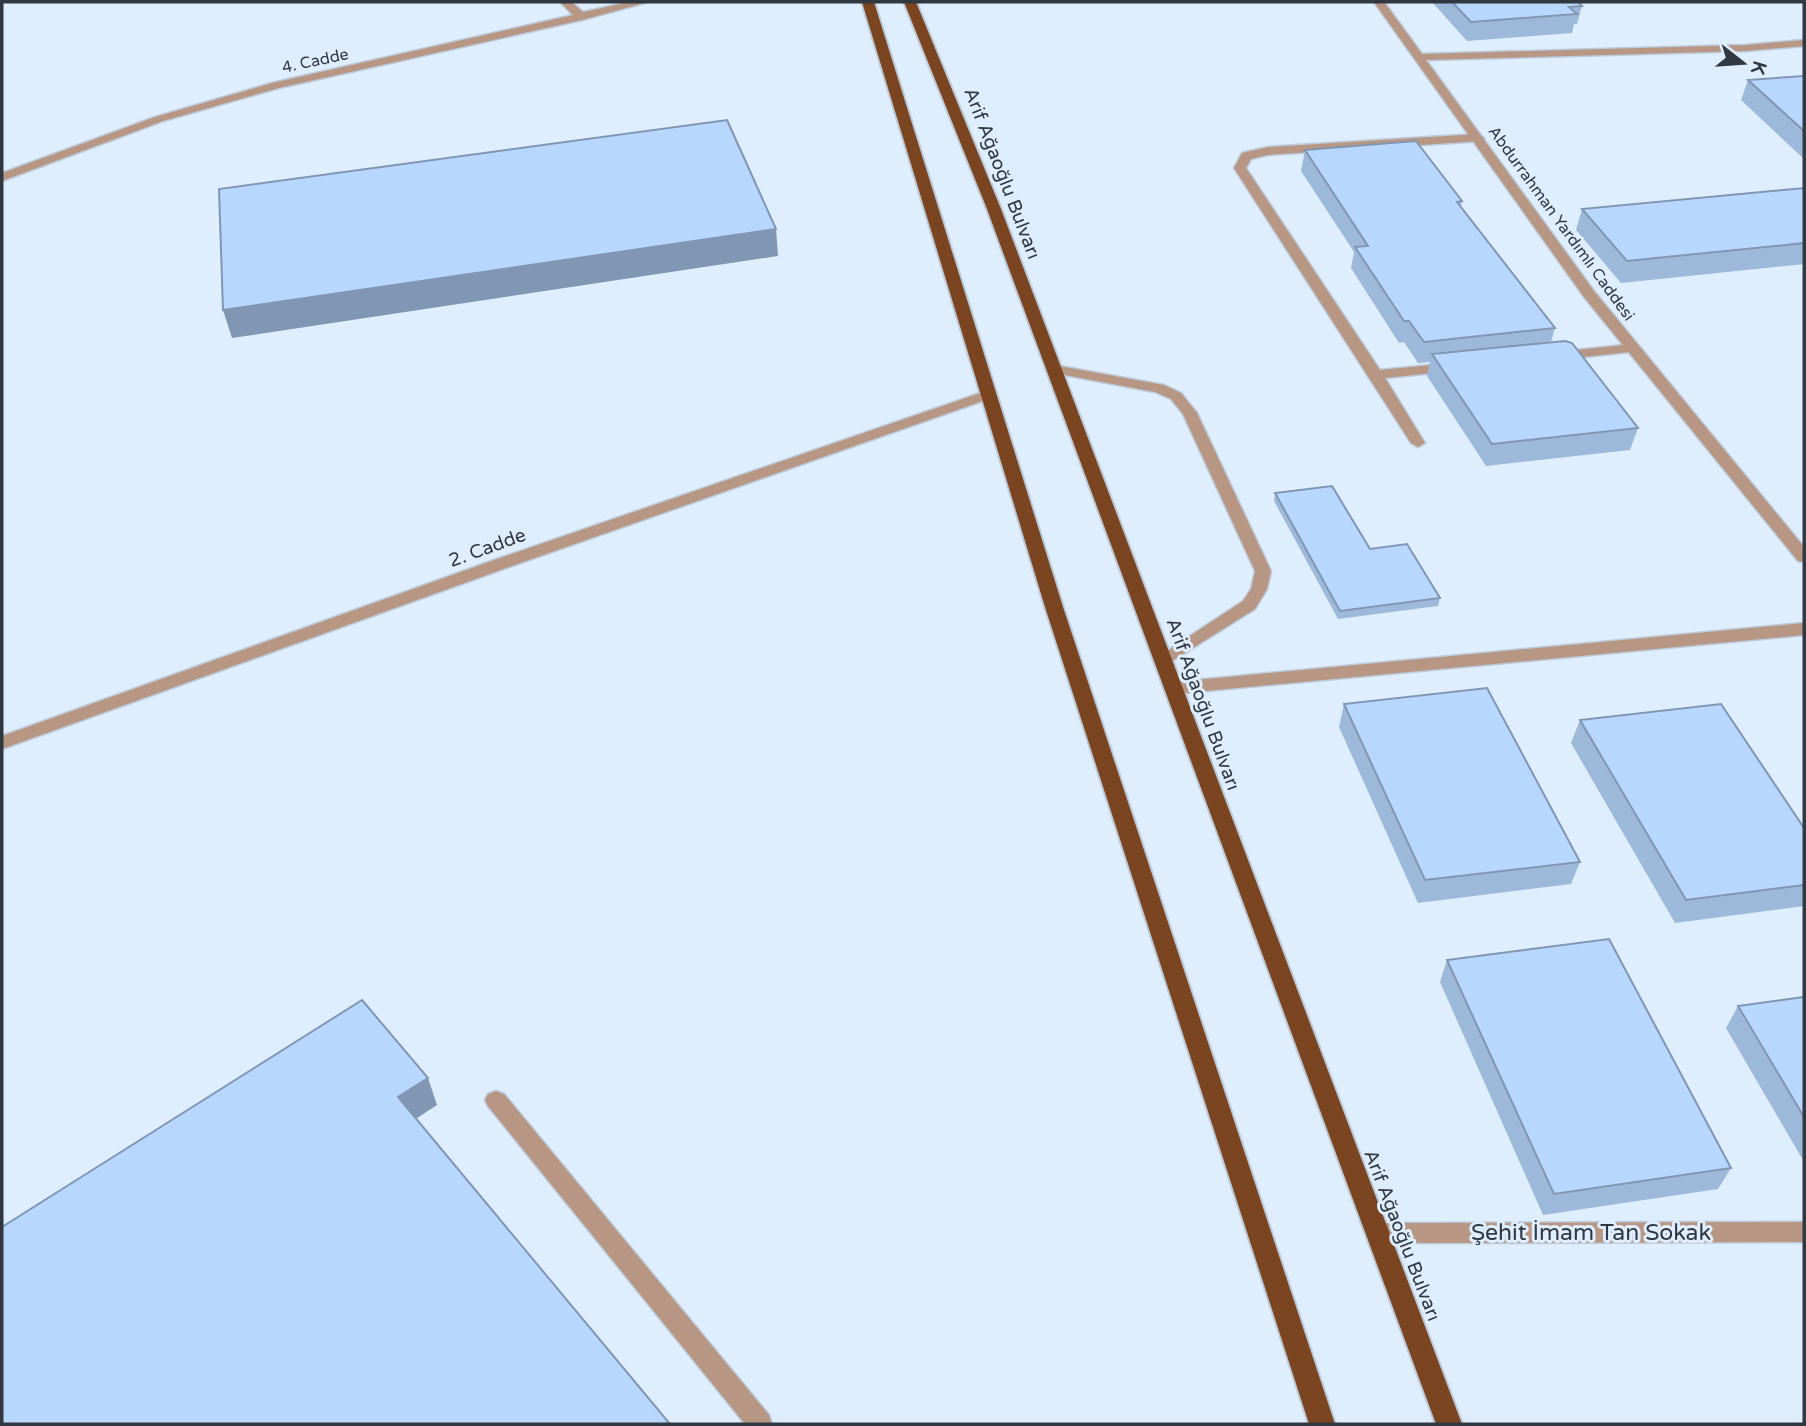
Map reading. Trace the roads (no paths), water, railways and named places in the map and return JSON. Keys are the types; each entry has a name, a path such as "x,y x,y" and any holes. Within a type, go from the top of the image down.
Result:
{"highway":[{"path":"868,2 1059,621 1322,1424"},
{"name":"Arif Ağaoğlu Bulvarı","path":"910,2 994,209 1449,1424"}],"street":[{"path":"565,2 582,17"},
{"name":"4. Cadde","path":"2,177 159,119 276,85 643,2"},
{"name":"Abdurrahman Yardımlı Caddesi","path":"1378,2 1421,57 1589,294 1804,557"},
{"path":"1421,57 1746,48 1804,43"},
{"path":"1418,443 1240,168 1246,156 1268,151 1478,138"},
{"path":"1538,358 1633,348"},
{"path":"1376,375 1471,365"},
{"path":"1054,369 1159,388 1176,396 1190,413 1263,571 1259,589 1249,605 1163,659"},
{"name":"2. Cadde","path":"2,743 503,563 989,394"},
{"path":"1174,688 1804,629"},
{"path":"496,1100 760,1424"},
{"name":"Şehit İmam Tan Sokak","path":"1378,1233 1804,1232"}]}
